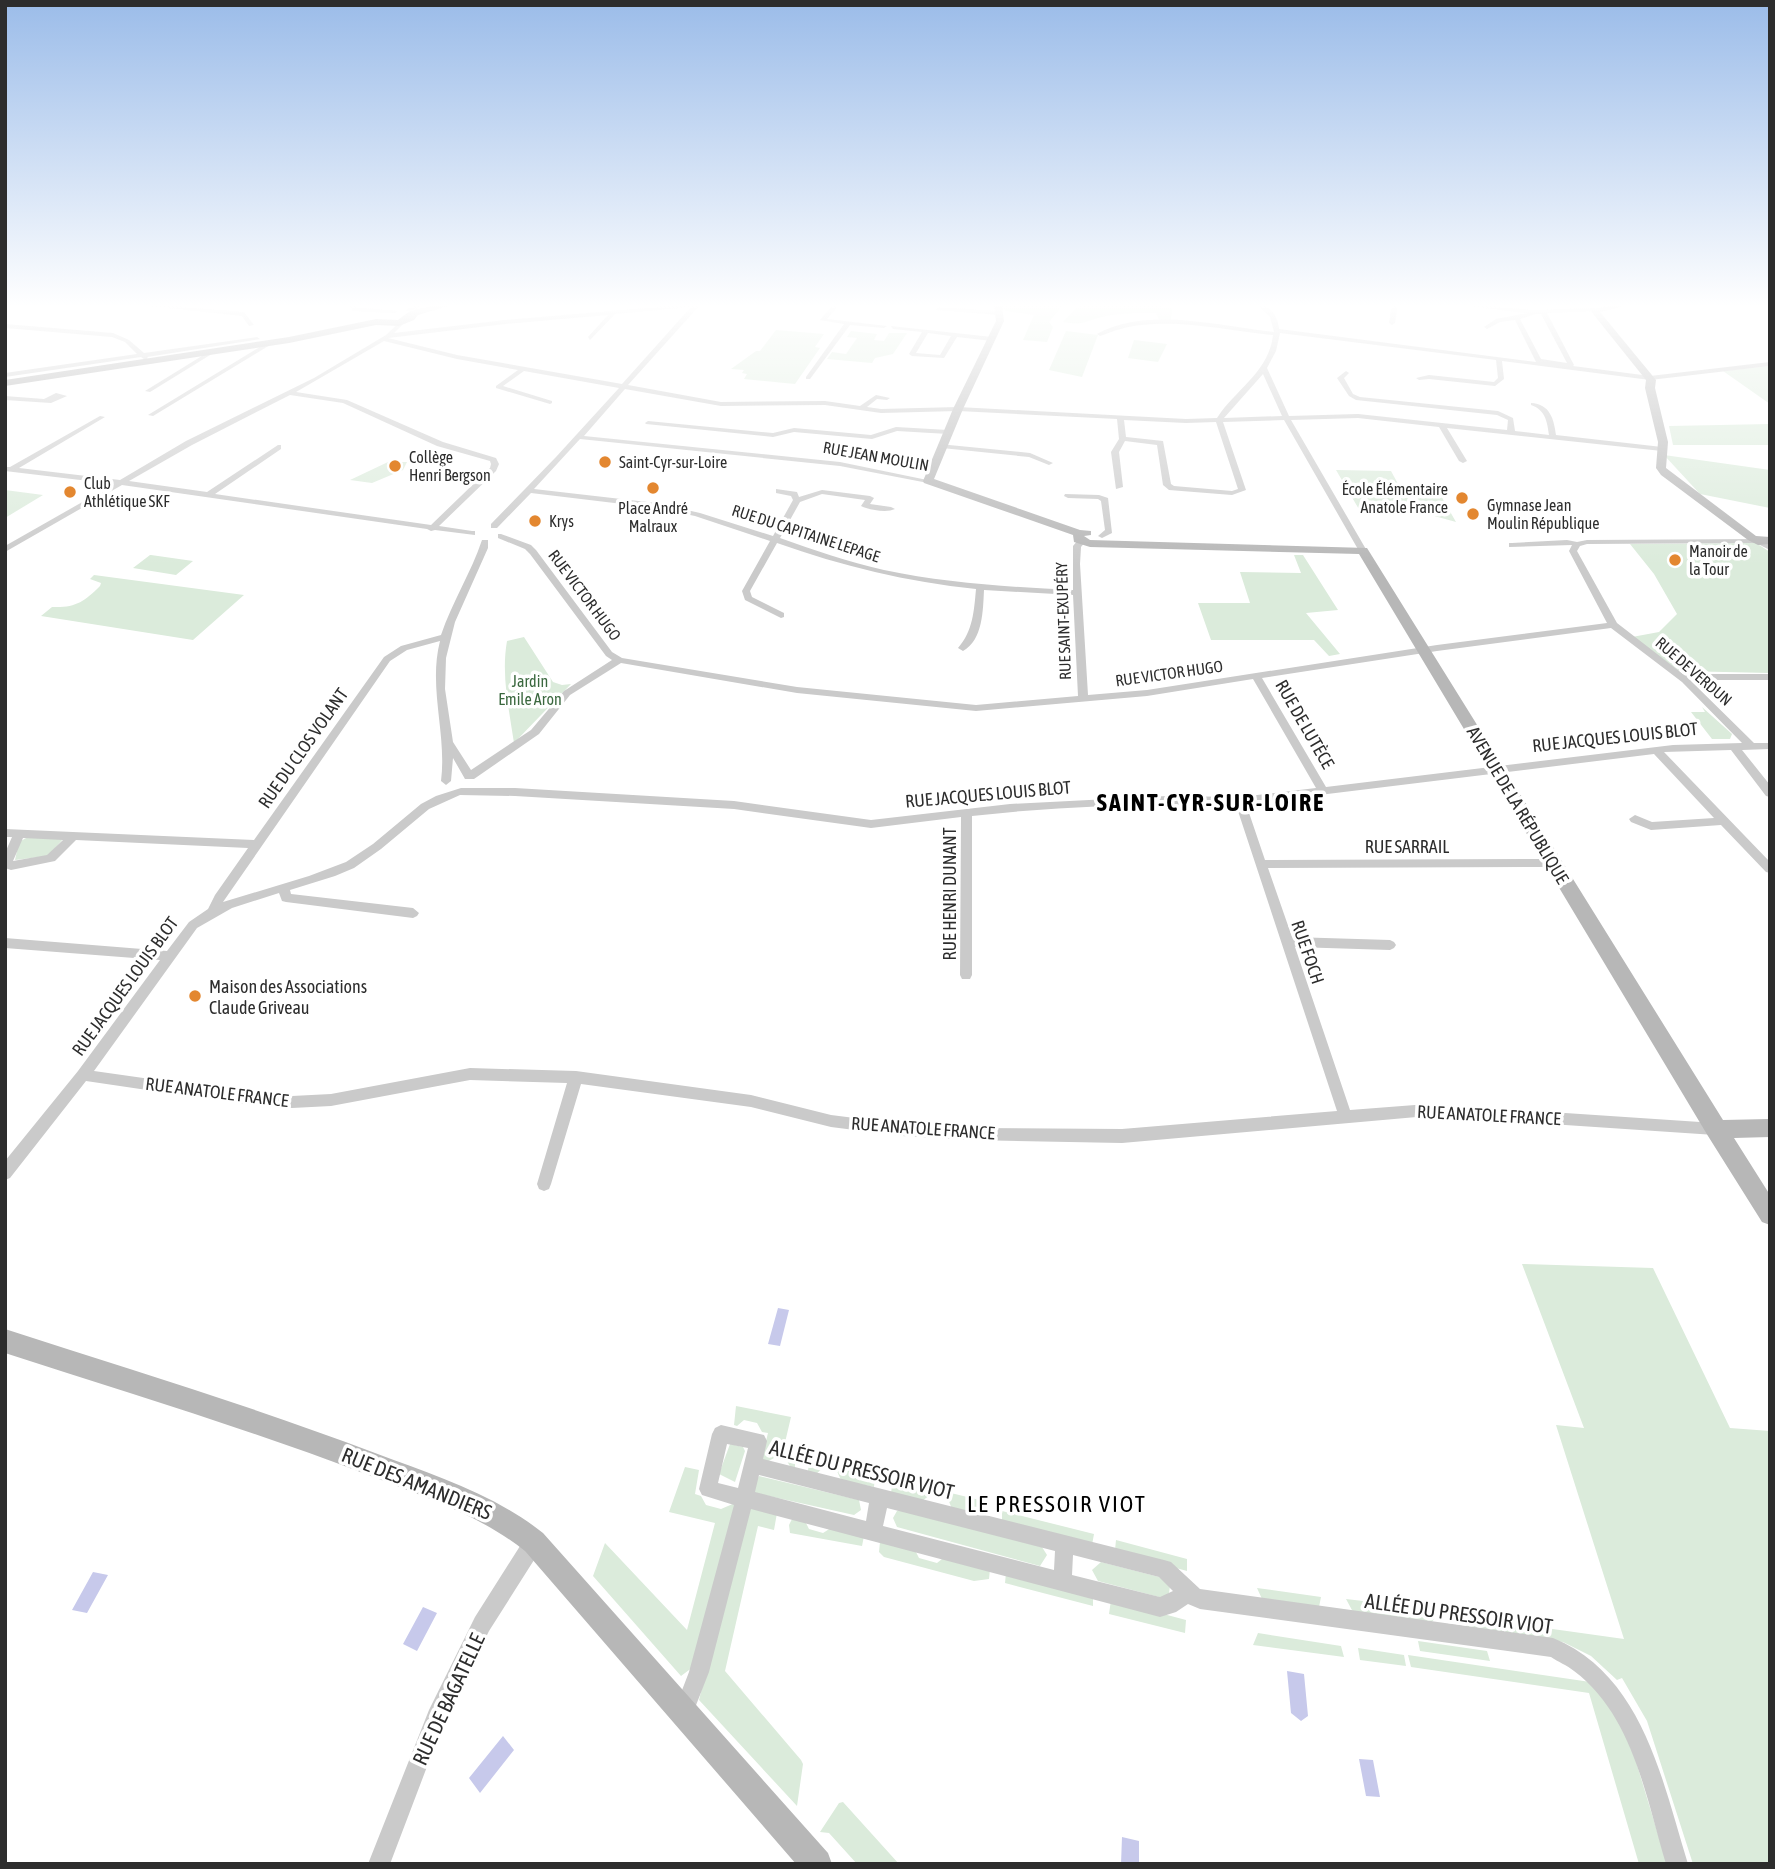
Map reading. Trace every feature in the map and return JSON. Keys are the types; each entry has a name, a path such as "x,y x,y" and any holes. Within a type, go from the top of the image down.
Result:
{"street":[{"path":"150,415 184,392"},
{"path":"516,392 550,402"},
{"path":"494,526 618,392"},
{"path":"657,392 713,403 825,403 881,411 1054,410 1120,418 1219,421 1358,416 1662,449"},
{"path":"928,481 966,392"},
{"path":"1219,421 1241,392"},
{"name":"AVENUE DE LA RÉPUBLIQUE","path":"1273,392 1363,551 1770,1215"},
{"path":"1349,392 1358,399 1497,413 1511,419 1511,431"},
{"path":"1652,392 1662,449 1661,468 1671,480 1764,540 1770,548"},
{"path":"5,550 197,439 292,393 345,401 440,444 493,460 493,469 431,529"},
{"path":"862,408 876,397 887,398"},
{"path":"5,398 49,401"},
{"path":"1533,404 1547,411 1553,436"},
{"path":"9,469 102,417"},
{"path":"1119,487 1115,452 1123,439 1120,418"},
{"path":"1123,439 1160,443 1167,485 1172,488 1236,493 1242,488 1219,421"},
{"path":"648,423 776,435 794,430 872,437 897,429 948,432"},
{"path":"1441,424 1463,461"},
{"path":"751,452 765,434"},
{"name":"RUE JEAN MOULIN","path":"577,437 840,464 928,481 1096,545 1103,539"},
{"path":"942,446 1030,455 1049,463"},
{"path":"208,495 278,447"},
{"path":"9,469 124,483 431,529 472,533 481,527 494,526 503,531 502,536 485,542 471,539 472,533"},
{"name":"RUE DU CAPITAINE LEPAGE","path":"527,490 671,508 880,572 981,588 1077,593"},
{"path":"779,491 794,494 797,500"},
{"path":"781,615 745,595 797,500 822,492 870,498 865,506 891,509"},
{"path":"1068,496 1099,497 1105,500 1109,531 1103,539 1128,545 1363,551"},
{"name":"RUE VICTOR HUGO","path":"502,536 528,547 533,552 608,654 619,660 797,690 947,707 976,708 1147,693 1613,625"},
{"name":"RUE SAINT-EXUPÉRY","path":"1080,538 1076,552 1077,593 1081,689 1084,700"},
{"path":"1512,545 1764,540"},
{"path":"448,739 470,776 471,785 458,792 448,792 445,783 450,750 448,739 439,681 441,657 446,636 485,542"},
{"path":"1577,544 1573,554 1613,625"},
{"path":"963,648 970,644 981,588"},
{"name":"RUE DE VERDUN","path":"1613,625 1681,677 1751,746"},
{"name":"RUE DU CLOS VOLANT","path":"213,912 219,898 387,659 404,648 446,636"},
{"path":"470,776 535,732 567,692 619,660"},
{"name":"RUE DE LUTÈCE","path":"1256,676 1323,790"},
{"path":"1681,677 1770,677"},
{"path":"1733,746 1770,793"},
{"name":"RUE JACQUES LOUIS BLOT","path":"5,1173 83,1075 194,925 213,912 329,874 367,855 419,808 435,799 458,792 514,792 734,805 871,824 1010,808 1154,801 1240,801 1656,750 1770,746"},
{"path":"1656,750 1770,869"},
{"path":"419,808 457,775 470,776 514,792"},
{"name":"RUE FOCH","path":"1240,801 1345,1115"},
{"name":"RUE HENRI DUNANT","path":"966,975 967,813"},
{"path":"1635,819 1651,826 1722,821"},
{"path":"5,833 257,844"},
{"path":"19,833 6,863 11,866 51,858 72,836"},
{"name":"RUE SARRAIL","path":"1261,864 1553,863"},
{"path":"284,888 286,898 413,912"},
{"path":"1286,942 1390,945"},
{"path":"5,943 171,956"},
{"name":"RUE ANATOLE FRANCE","path":"83,1075 242,1098 292,1101 331,1100 470,1074 576,1077 751,1101 831,1121 902,1130 971,1134 1122,1136 1428,1110 1715,1129 1770,1128"},
{"path":"544,1184 576,1077"},
{"name":"RUE DES AMANDIERS","path":"5,1341 311,1440 494,1513 534,1542 817,1864"},
{"path":"753,1465 758,1441 721,1434 708,1489 1160,1606 1169,1605 1186,1594"},
{"name":"ALLÉE DU PRESSOIR VIOT","path":"684,1711 699,1672 753,1465 1164,1569 1173,1576 1186,1594 1200,1599 1553,1648 1571,1655 1596,1674 1615,1695 1635,1737 1677,1864"},
{"path":"873,1532 880,1496"},
{"name":"RUE DE BAGATELLE","path":"380,1864 436,1717 482,1625 534,1542"},
{"path":"1062,1581 1065,1544"}],"green space":[{"path":"1753,392 1770,392 1770,404"},
{"path":"1770,424 1770,445 1673,445 1669,426"},
{"path":"1664,455 1770,470 1770,508 1700,494"},
{"path":"388,462 407,462 403,470 372,483 350,480"},
{"path":"1336,470 1391,471 1403,493 1440,494 1456,522 1402,507 1360,511"},
{"path":"5,490 43,495 5,518"},
{"path":"1756,543 1770,552 1770,673 1679,671 1632,637 1659,632 1677,614 1654,574 1630,544"},
{"path":"150,555 193,561 176,575 133,568"},
{"path":"1294,555 1303,555 1338,610 1306,613 1340,654 1329,656 1314,640 1211,640 1198,603 1250,603 1240,572 1301,573"},
{"path":"94,575 244,595 193,640 41,616 52,607 73,605 89,596 101,583 90,579"},
{"name":"Jardin Emile Aron","path":"524,637 553,682 571,684 514,743 506,692 505,654 507,641"},
{"path":"1702,707 1732,734 1730,739 1712,739 1691,712 1705,712"},
{"path":"28,837 63,839 48,856 15,860 19,842"},
{"path":"1522,1264 1653,1268 1730,1428 1770,1431 1770,1864 1693,1864 1647,1721 1622,1678 1617,1680 1591,1656 1563,1642 1472,1630 1461,1616 1624,1639 1556,1425 1584,1428"},
{"path":"736,1406 791,1417 783,1451 795,1455 795,1467 792,1470 787,1461 774,1458 765,1463 762,1457 768,1433 762,1432 757,1423 744,1420 737,1426 734,1425"},
{"path":"730,1444 743,1447 745,1451 735,1482 719,1474"},
{"path":"809,1461 875,1475 874,1487 841,1480 836,1469 825,1466 815,1475 808,1471"},
{"path":"685,1467 699,1470 695,1494 701,1496 706,1505 721,1509 735,1503 736,1507 693,1667 681,1676 593,1576 605,1543 687,1630 715,1523 669,1512"},
{"path":"759,1476 859,1500 861,1510 854,1515 755,1493 751,1491"},
{"path":"893,1479 988,1502 987,1515 952,1509 948,1499 930,1495 922,1501 891,1493"},
{"path":"752,1507 777,1513 774,1530 758,1526 725,1671 801,1760 803,1764 797,1806 699,1700 747,1509"},
{"path":"897,1511 1042,1547 1047,1555 1040,1566 897,1527 893,1518"},
{"path":"1002,1511 1094,1534 1092,1545 1002,1521"},
{"path":"793,1517 804,1519 809,1529 823,1533 834,1526 864,1536 862,1546 790,1533 789,1525"},
{"path":"1116,1540 1187,1559 1187,1571 1118,1552 1115,1550"},
{"path":"880,1542 913,1546 919,1558 937,1563 947,1555 990,1569 989,1579 974,1581 884,1557 879,1552"},
{"path":"1101,1562 1163,1578 1170,1586 1169,1593 1163,1598 1098,1581 1092,1570"},
{"path":"1006,1573 1093,1595 1093,1606 1005,1583"},
{"path":"1257,1588 1321,1597 1319,1607 1262,1599"},
{"path":"1346,1599 1432,1609 1435,1618 1431,1623 1353,1612"},
{"path":"1111,1600 1186,1620 1185,1633 1109,1614"},
{"path":"1258,1633 1341,1646 1344,1657 1253,1645"},
{"path":"1418,1641 1487,1651 1490,1661 1420,1651"},
{"path":"1358,1648 1404,1655 1406,1666 1360,1660"},
{"path":"1408,1655 1597,1683 1624,1722 1667,1864 1639,1864 1589,1693 1411,1667"},
{"path":"843,1802 899,1864 857,1864 829,1833 820,1832 839,1803"}],"water":[{"path":"778,1308 789,1310 780,1346 768,1344"},
{"path":"93,1572 108,1575 87,1613 72,1610"},
{"path":"423,1607 437,1613 417,1651 403,1644"},
{"path":"1287,1671 1304,1674 1308,1716 1301,1721 1291,1713"},
{"path":"503,1736 514,1750 480,1793 469,1778"},
{"path":"1359,1759 1373,1760 1380,1797 1366,1796"},
{"path":"1122,1837 1139,1841 1139,1864 1121,1864"}],"place":[{"name":"Saint-Cyr-sur-Loire","path":"605,462"},
{"name":"Collège Henri Bergson","path":"395,466"},
{"name":"Place André Malraux","path":"653,488"},
{"name":"Club Athlétique SKF","path":"70,492"},
{"name":"École Élémentaire Anatole France","path":"1462,498"},
{"name":"Gymnase Jean Moulin République","path":"1473,514"},
{"name":"Krys","path":"535,521"},
{"name":"Manoir de la Tour","path":"1675,560"},
{"name":"Maison des Associations Claude Griveau","path":"195,996"}],"district":[{"name":"SAINT-CYR-SUR-LOIRE","path":"1211,802"},
{"name":"LE PRESSOIR VIOT","path":"1057,1504"}]}
